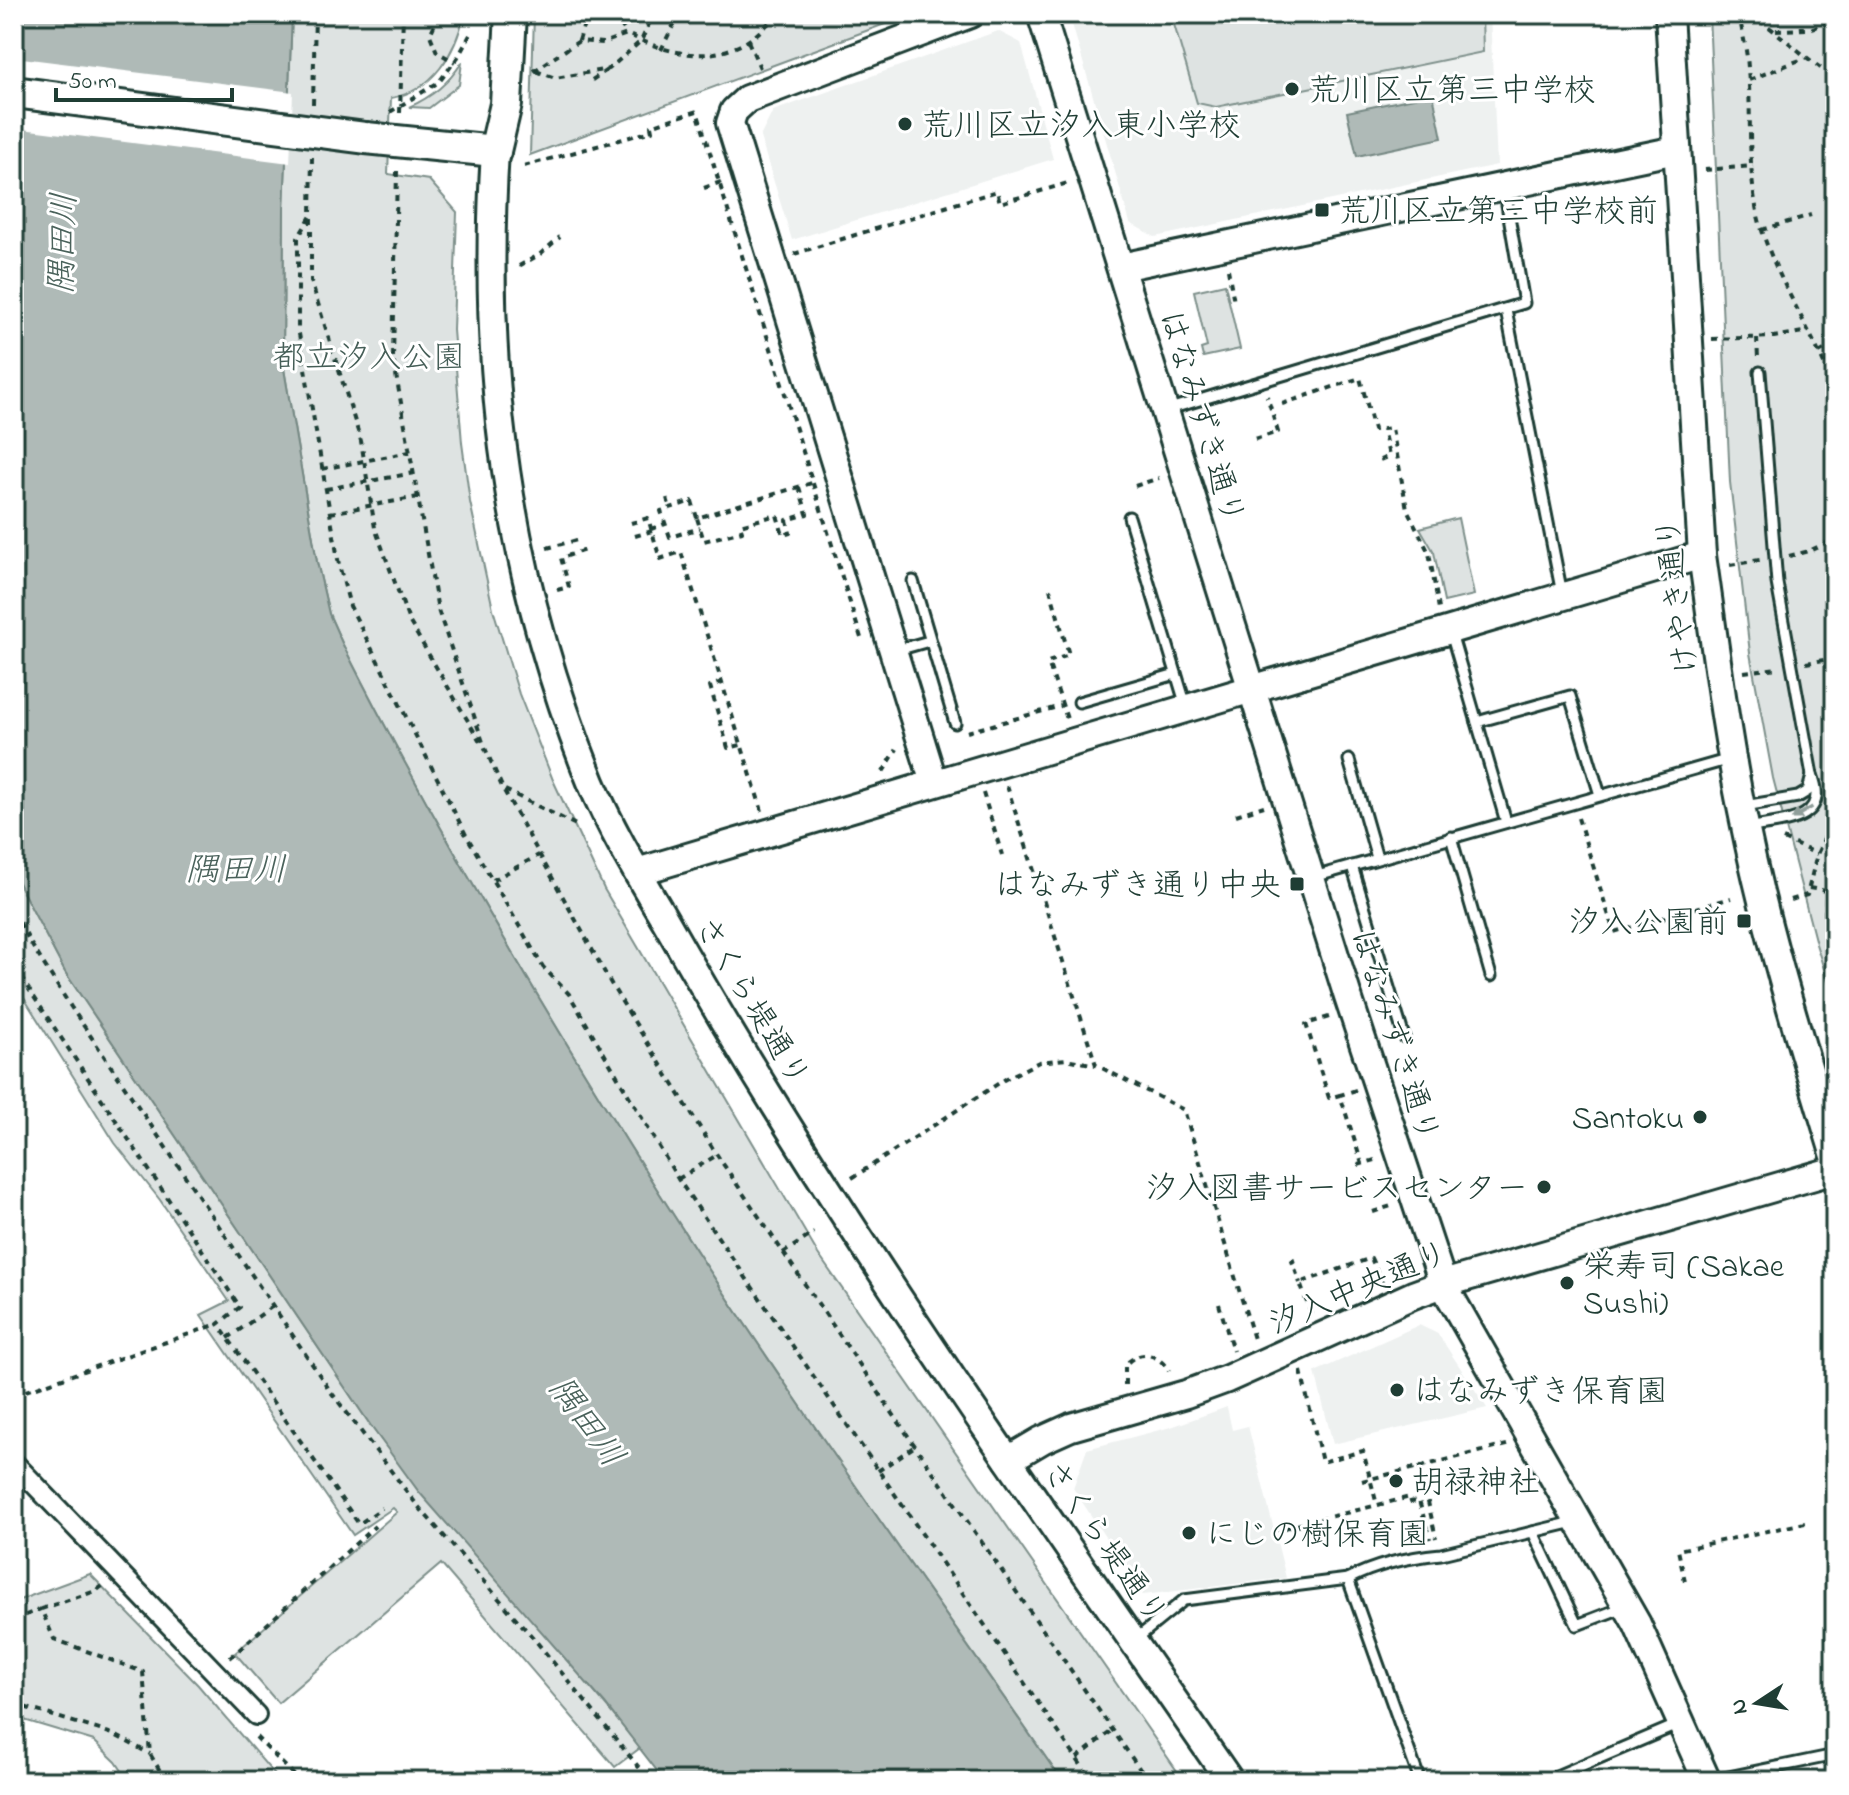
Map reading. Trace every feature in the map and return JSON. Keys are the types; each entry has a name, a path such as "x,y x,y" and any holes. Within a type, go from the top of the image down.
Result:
{"main road":[{"path":"491,14 487,104 495,151"},
{"path":"495,151 506,104 511,14"},
{"path":"14,92 366,138 495,151"}],"street":[{"path":"934,783 737,153 730,117 738,105 747,99 970,14"},
{"name":"はなみずき通り","path":"1041,14 1310,878 1443,1284 1627,1606 1708,1781"},
{"name":"けやき通り","path":"1669,14 1702,555 1743,817 1785,989 1835,1156"},
{"path":"1121,267 1676,150"},
{"name":"さくら堤通り","path":"495,151 491,280 494,374 517,539 535,612 577,745 616,838 729,1031 840,1211 1230,1781"},
{"path":"637,872 1252,690 1446,623 1563,597 1702,555"},
{"name":"汐入中央通り","path":"1008,1460 1071,1427 1227,1379 1443,1284 1835,1170"},
{"path":"14,1463 256,1715"}],"lane":[{"path":"1166,410 1524,303 1504,187"},
{"path":"1506,310 1563,597"},
{"path":"1743,817 1797,819 1816,803 1817,796 1777,583 1760,372"},
{"path":"1129,517 1187,709"},
{"path":"913,581 955,723"},
{"path":"1446,623 1506,822"},
{"path":"893,651 929,641"},
{"path":"1079,702 1176,674"},
{"path":"1477,722 1570,696 1600,795"},
{"path":"1310,878 1733,758"},
{"path":"1349,760 1377,858"},
{"path":"1743,817 1808,791 1812,775"},
{"path":"1451,837 1491,976"},
{"path":"1352,866 1404,1037"},
{"path":"1133,1641 1184,1600 1348,1579 1366,1569 1406,1559 1441,1554 1580,1521"},
{"path":"1533,1532 1577,1625 1627,1606"},
{"path":"1348,1579 1420,1781"},
{"path":"1552,1778 1682,1722"},
{"path":"1708,1781 1835,1755"}],"path":[{"path":"313,107 315,14"},
{"path":"400,113 403,14"},
{"path":"439,14 430,35 433,45 437,52 455,62"},
{"path":"579,41 587,14"},
{"path":"614,14 627,34 661,50 691,55 716,53 748,41 779,14"},
{"path":"661,50 679,14"},
{"path":"1739,14 1749,80 1754,189 1762,230 1835,394"},
{"path":"1749,14 1776,30 1805,58 1835,78"},
{"path":"1801,14 1802,30"},
{"path":"592,80 641,41 653,15"},
{"path":"1776,30 1802,30 1829,23 1828,136"},
{"path":"529,75 579,41 603,43 627,34"},
{"path":"390,112 439,82 470,35"},
{"path":"748,41 762,74"},
{"path":"1749,80 1805,58"},
{"path":"535,70 555,78 609,69"},
{"path":"524,166 652,131 651,126 711,107"},
{"path":"697,111 722,182 811,483 864,646"},
{"path":"312,154 311,281 361,441 375,528 409,621 467,723 485,748"},
{"path":"1705,170 1753,166"},
{"path":"397,171 393,358 438,610 485,748 503,789 614,989 717,1155 782,1254 1148,1781"},
{"path":"704,188 722,182"},
{"path":"790,255 997,191 1000,203 1074,182"},
{"path":"1762,230 1811,215"},
{"path":"311,216 298,238 298,328 339,565 350,606 465,833 543,967 569,994 678,1179 1092,1781"},
{"path":"519,266 539,255 560,237"},
{"path":"1227,267 1234,302"},
{"path":"1712,339 1774,337 1809,331"},
{"path":"1819,353 1835,344"},
{"path":"1282,404 1360,378 1374,430 1392,428 1407,509 1429,553 1446,623"},
{"path":"1255,439 1278,432 1263,382"},
{"path":"1380,460 1389,456 1383,429"},
{"path":"322,469 410,452"},
{"path":"326,489 414,473"},
{"path":"1135,486 1159,478"},
{"path":"697,518 820,480"},
{"path":"700,528 670,537 661,511 692,501 704,541 742,531 740,525 777,515 783,535 790,533 787,520 807,514 799,487"},
{"path":"330,513 418,497"},
{"path":"667,498 670,508"},
{"path":"631,523 648,518 660,559 681,552 764,817"},
{"path":"635,536 665,524"},
{"path":"547,548 577,540"},
{"path":"557,590 569,587 561,558 585,550"},
{"path":"1050,589 1069,655 1048,662 1068,722"},
{"path":"722,682 710,686 728,748 741,745"},
{"path":"955,723 967,732 1061,706"},
{"path":"874,775 882,773 897,750 892,735"},
{"path":"1005,780 1096,1065"},
{"path":"981,787 1002,855"},
{"path":"503,789 578,826"},
{"path":"1236,815 1268,804"},
{"path":"1578,816 1614,932 1731,898"},
{"path":"1791,900 1807,895 1817,854 1835,816"},
{"path":"1775,836 1817,854"},
{"path":"493,880 539,855"},
{"path":"1808,888 1826,891 1825,933 1835,971"},
{"path":"14,912 71,1007 331,1392 417,1505 535,1640 650,1781"},
{"path":"1825,916 1835,913"},
{"path":"14,967 240,1307 218,1324 14,1395"},
{"path":"1335,1015 1306,1024 1329,1098 1359,1089"},
{"path":"1827,1029 1835,1033"},
{"path":"852,1178 1007,1078 1039,1062 1066,1059 1096,1065 1184,1110 1255,1341"},
{"path":"1340,1095 1360,1164 1382,1159"},
{"path":"678,1179 717,1155"},
{"path":"1373,1212 1397,1204"},
{"path":"782,1254 814,1233"},
{"path":"1300,1283 1371,1258 1382,1283"},
{"path":"1295,1260 1292,1261 1311,1316"},
{"path":"1219,1304 1233,1351"},
{"path":"228,1338 273,1306"},
{"path":"218,1324 359,1524 382,1508"},
{"path":"1125,1385 1125,1365 1136,1354 1156,1356 1169,1371"},
{"path":"1301,1371 1322,1462 1363,1451 1377,1505"},
{"path":"1362,1481 1513,1444"},
{"path":"878,1471 915,1446"},
{"path":"1273,1531 1410,1497 1411,1502 1419,1501 1431,1543 1437,1541 1420,1466"},
{"path":"1685,1581 1678,1550 1805,1523"},
{"path":"230,1658 375,1526"},
{"path":"14,1620 96,1591 106,1584 96,1573"},
{"path":"41,1609 54,1639 143,1672 150,1754 166,1781"},
{"path":"14,1704 113,1734 150,1754"},
{"path":"1076,1758 1113,1730"}],"shaded area":[{"name":"荒川区立第三中学校","path":"1069,14 1490,14 1497,165 1155,237 1130,223"},
{"name":"荒川区立汐入東小学校","path":"998,31 1021,43 1053,159 792,240 760,137 773,111"},
{"name":"はなみずき保育園","path":"1419,1325 1438,1334 1487,1408 1333,1444 1315,1372"},
{"name":"にじの樹保育園","path":"1227,1407 1232,1430 1248,1426 1286,1578 1143,1595 1073,1488 1087,1449 1171,1427"}],"green space":[{"name":"都立汐入公園","path":"292,14 464,14 455,43 440,68 419,87 391,98 388,174 429,180 457,212 453,330 470,502 493,609 519,694 553,780 604,889 818,1254 1184,1781 1062,1781 807,1416 660,1194 495,923 416,784 342,643 329,614 317,562 283,363 284,209"},
{"path":"534,14 912,14 530,155"},
{"path":"1171,14 1482,14 1483,52 1216,107 1197,103"},
{"path":"1709,14 1835,14 1835,1004 1816,944 1773,778 1750,653 1730,482"},
{"path":"462,62 459,85 429,108 409,107 439,89"},
{"path":"1225,284 1240,349 1203,357 1201,349 1207,347 1194,291"},
{"path":"1458,518 1474,595 1444,602 1434,552 1420,528"},
{"path":"14,875 65,972 373,1429 438,1511 640,1748 615,1767 441,1564 278,1703 235,1653 397,1512 393,1508 353,1535 201,1315 229,1301 160,1200 115,1143 14,982"},
{"path":"90,1574 198,1685 280,1781 129,1781 116,1762 94,1741 14,1717 14,1602"}],"water":[{"name":"隅田川","path":"14,14 292,14 284,209 283,363 317,562 329,614 379,714 455,853 618,1127 757,1343 1062,1781 665,1781 605,1704 419,1492 373,1429 65,972 14,875"},
{"path":"1433,94 1442,138 1357,156 1347,112"}],"pier":[{"path":"14,57 293,92 290,163 14,128"}],"place":[{"name":"荒川区立第三中学校","path":"1292,89"},
{"name":"荒川区立汐入東小学校","path":"905,124"},
{"name":"荒川区立第三中学校前","path":"1322,210"},
{"name":"はなみずき通り中央","path":"1297,884"},
{"name":"汐入公園前","path":"1744,921"},
{"name":"Santoku","path":"1700,1117"},
{"name":"汐入図書サービスセンター","path":"1544,1187"},
{"name":"栄寿司 (Sakae Sushi)","path":"1567,1283"},
{"name":"はなみずき保育園","path":"1397,1390"},
{"name":"胡禄神社","path":"1396,1481"},
{"name":"にじの樹保育園","path":"1189,1533"}]}
